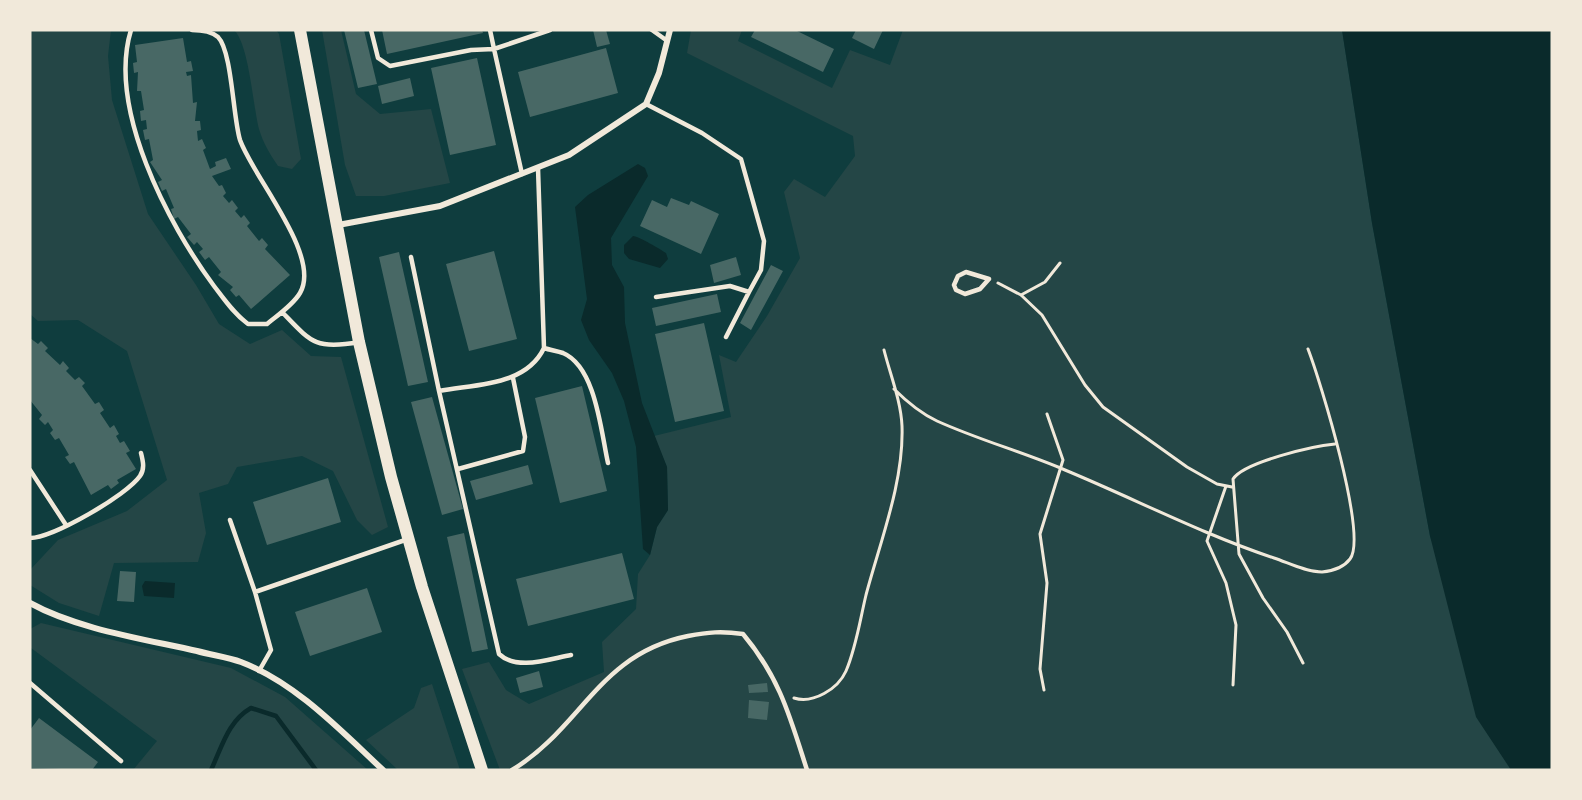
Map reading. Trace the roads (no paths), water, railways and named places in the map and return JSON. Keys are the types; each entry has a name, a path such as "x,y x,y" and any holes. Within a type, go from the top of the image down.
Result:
{"main road":[{"path":"300,30 359,342 391,477 408,539 482,770"}],"street":[{"path":"338,225 440,206 569,155 646,104 659,73 670,30"},
{"path":"30,603 45,611 85,623 241,662 274,677 383,770"}],"lane":[{"path":"131,30 125,63 130,110 155,188 188,251 232,309 248,324 267,324 295,299 304,285 300,253 284,217 244,153 224,46 211,33 192,30"},
{"path":"371,30 378,58 390,66 471,50 494,49 550,30"},
{"path":"490,30 522,174"},
{"path":"652,30 666,40"},
{"path":"646,104 702,133 741,159 764,241 761,270 726,338"},
{"path":"439,391 513,378 537,362 544,348 538,168"},
{"path":"411,258 499,654 507,662 517,663 572,655"},
{"path":"966,272 989,279 980,289 970,294 954,287 958,276 966,272"},
{"path":"656,297 730,286 749,292"},
{"path":"282,312 302,332 322,346 359,342"},
{"path":"544,348 563,353 576,362 586,376 608,463"},
{"path":"458,469 523,452 525,437 513,378"},
{"path":"30,538 66,525 125,492 142,474 144,462 141,453"},
{"path":"30,470 66,525"},
{"path":"230,520 255,592 271,650 260,671"},
{"path":"255,592 408,539"},
{"path":"512,770 537,755 613,671 647,648 670,640 718,630 743,634 760,654 783,695 807,770"},
{"path":"30,683 121,761"}],"waterway":[{"path":"211,770 231,727 243,713 251,708 276,716 316,770"}]}
